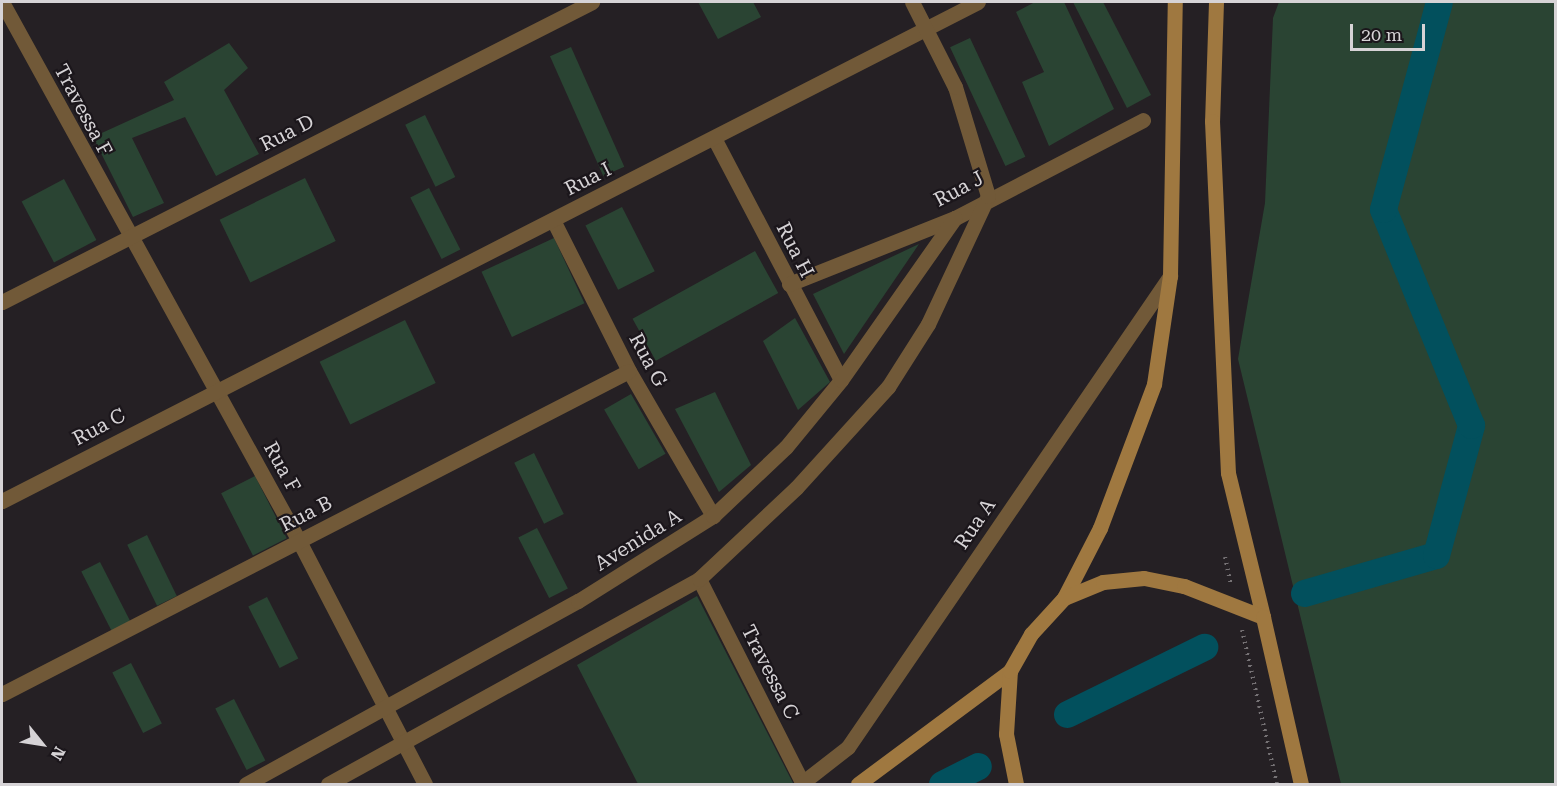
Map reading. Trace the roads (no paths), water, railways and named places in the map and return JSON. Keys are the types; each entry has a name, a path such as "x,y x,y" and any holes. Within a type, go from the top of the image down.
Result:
{"main road":[{"path":"858,784 1010,671 1031,634 1064,598 1100,528 1154,384 1170,276 1175,2"},
{"path":"1216,2 1212,121 1228,472 1301,784"},
{"path":"1064,598 1102,582 1144,578 1184,586 1263,617"},
{"path":"1010,671 1006,734 1016,784"}],"street":[{"name":"Travessa F","path":"2,2 131,236"},
{"name":"Rua D","path":"2,302 592,2"},
{"path":"328,784 404,745 699,579 796,488 888,387 928,324 988,196 955,87 912,2"},
{"name":"Rua I","path":"216,390 978,2"},
{"name":"Rua J","path":"789,284 955,218 988,196 1143,120"},
{"name":"Rua H","path":"714,138 841,380"},
{"name":"Avenida A","path":"246,784 578,602 713,516 786,447 841,380 955,218"},
{"name":"Rua G","path":"553,220 629,371 713,516"},
{"name":"Rua F","path":"131,236 299,541 424,784"},
{"name":"Rua A","path":"802,784 849,747 1170,276"},
{"name":"Rua B","path":"2,694 629,371"},
{"name":"Rua C","path":"2,501 216,390"},
{"name":"Travessa C","path":"699,579 802,784"}],"waterway":[{"path":"1304,593 1436,555 1471,425 1383,209 1439,2"},
{"path":"1067,714 1204,647"},
{"path":"942,784 978,766"}]}
